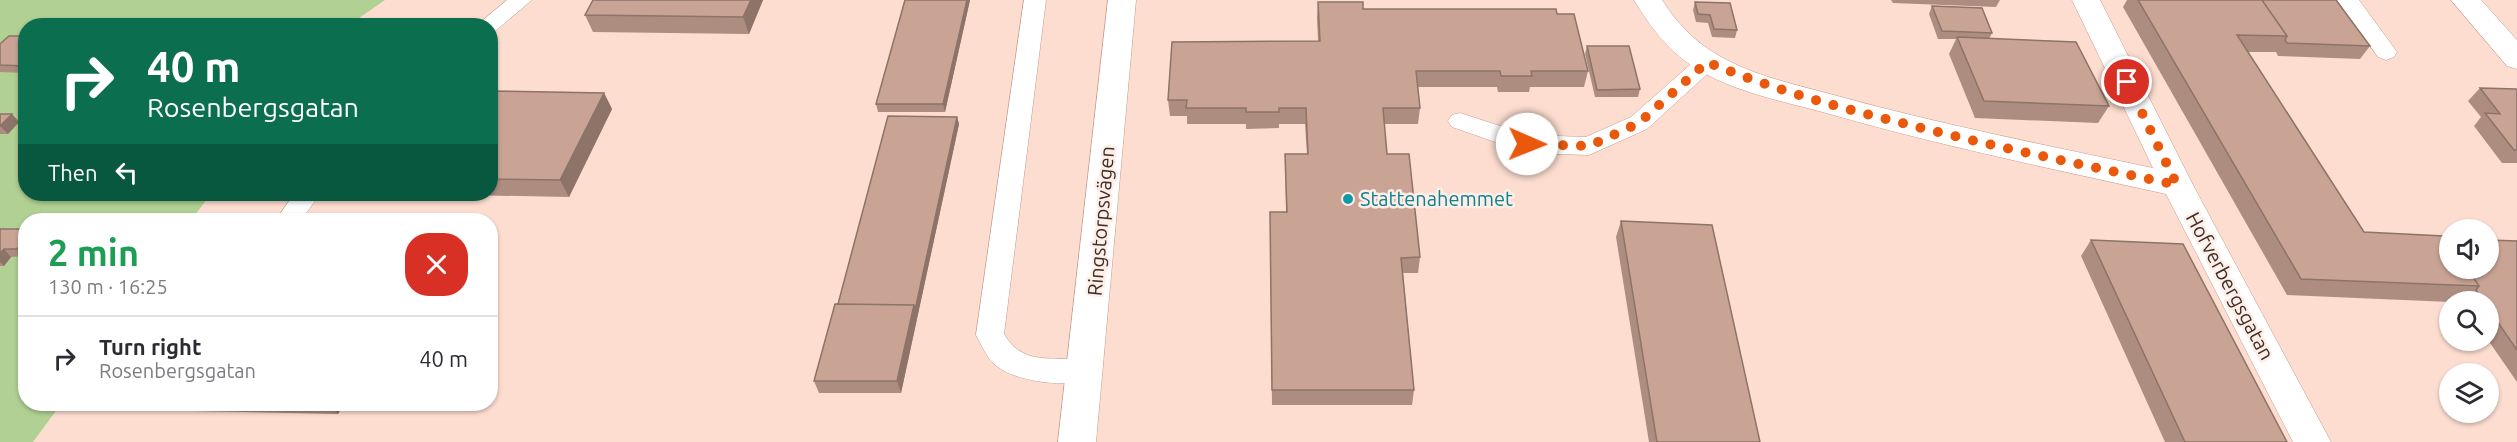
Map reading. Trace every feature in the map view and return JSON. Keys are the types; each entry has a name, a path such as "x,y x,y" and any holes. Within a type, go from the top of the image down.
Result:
{"street":[{"name":"Ringstorpsvägen","path":"1077,442 1122,0"},
{"path":"1648,0 1662,24 1681,42 1707,62 1751,81 1956,137 2177,185"},
{"name":"Hofverbergsgatan","path":"2086,0 2177,185 2312,442"},
{"path":"2465,0 2517,59"}],"lane":[{"path":"497,18 521,0"},
{"path":"1035,0 990,335 1003,356 1020,364 1040,369 1086,371"},
{"path":"2348,0 2386,52"},
{"path":"1460,121 1527,144 1589,146 1639,123 1707,62"}],"green space":[{"path":"0,0 385,0 359,18 18,18 18,201 206,201 196,213 18,213 18,411 56,411 33,442 0,442"}],"building":[{"path":"593,0 751,0 743,17 585,15"},
{"path":"905,0 967,0 943,104 876,104"},
{"path":"2138,0 2262,0 2287,36 2237,35 2364,232 2439,236 2439,279 2474,279 2479,286 2301,279"},
{"path":"2262,0 2336,0 2370,46 2287,43 2285,40 2287,36"},
{"name":"Stattenahemmet","path":"1318,2 1363,2 1363,9 1556,9 1557,14 1574,14 1588,71 1531,71 1532,76 1501,76 1500,71 1416,71 1420,108 1383,108 1387,154 1409,154 1420,257 1401,258 1414,390 1272,390 1270,212 1287,212 1285,154 1308,154 1306,108 1279,108 1279,112 1246,112 1246,108 1186,108 1187,100 1168,100 1172,42 1320,41"},
{"path":"1695,2 1730,3 1737,30 1714,29 1710,15 1698,14"},
{"path":"1932,6 1982,8 1992,33 1942,31"},
{"path":"9,36 18,36 18,66 0,65 0,44"},
{"path":"1957,37 2076,42 2109,106 1984,101"},
{"path":"1587,46 1629,46 1640,89 1597,90"},
{"path":"2480,88 2516,89 2517,150 2514,150 2485,113 2500,114"},
{"path":"498,91 604,93 560,180 498,179"},
{"path":"0,114 12,114 0,126"},
{"path":"888,116 957,117 915,310 914,305 838,304"},
{"path":"1621,221 1712,225 1760,442 1657,442"},
{"path":"0,229 18,229 18,248 4,249 0,253"},
{"path":"2091,240 2183,244 2287,442 2185,442"},
{"path":"2499,240 2517,241 2517,350 2499,324 2499,291 2477,291 2479,286 2474,279 2499,279"},
{"path":"835,304 914,305 897,381 814,381"}],"place":[{"name":"Stattenahemmet","path":"1348,199"}],"route":[{"path":"1527,144 1589,146 1622,131 1639,123 1707,62 1751,81 1854,111 1956,137 2177,185 2127,82"}]}
